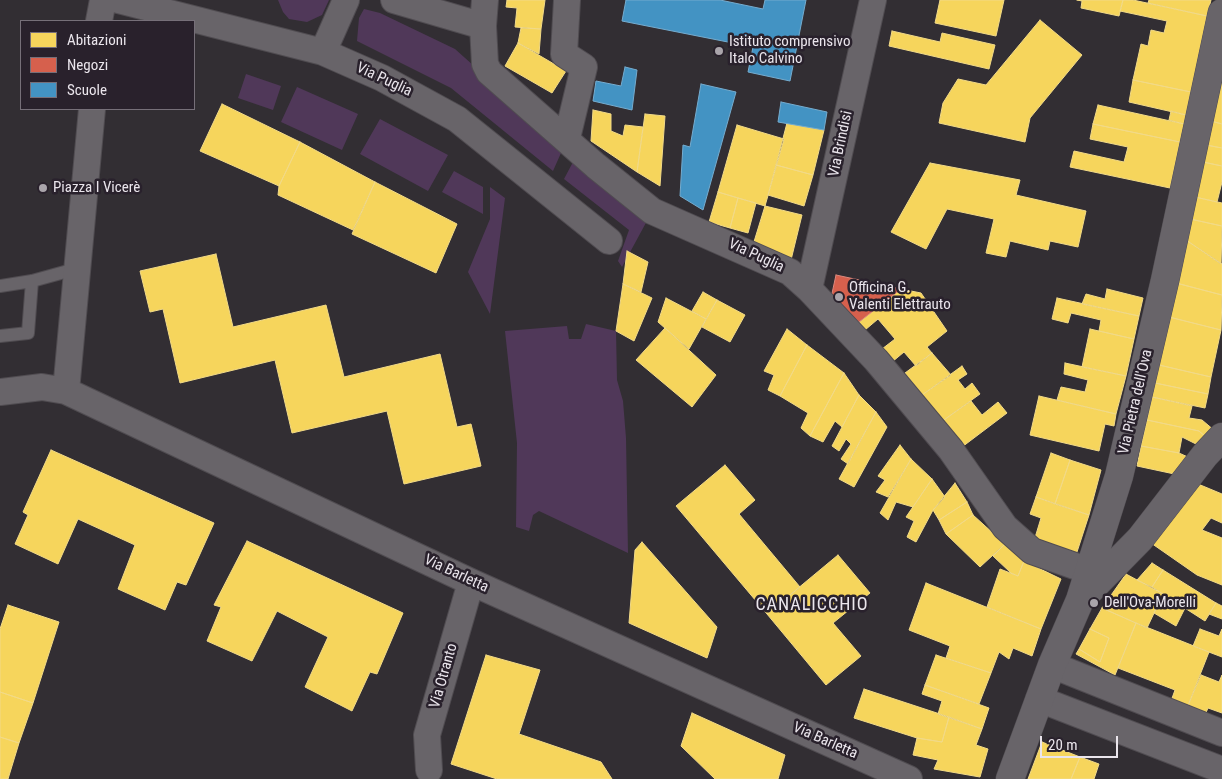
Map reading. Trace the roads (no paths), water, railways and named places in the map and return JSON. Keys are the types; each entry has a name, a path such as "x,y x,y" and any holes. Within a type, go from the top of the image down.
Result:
{"main road":[{"name":"Via Pietra dell'Ova","path":"1010,779 1052,665 1080,600 1119,476 1165,280 1222,13"},
{"path":"1080,600 1134,545 1205,455 1222,437"},
{"path":"1101,533 1107,544 1134,545"}],"street":[{"path":"99,20 103,0"},
{"name":"Via Puglia","path":"118,0 323,52 382,78 457,119 609,241"},
{"path":"323,52 346,0"},
{"path":"394,0 483,26"},
{"name":"Via Puglia","path":"485,0 483,26 485,64 489,72 567,138 596,166 652,211 790,272 810,289 876,360 951,450 1005,527 1032,551 1089,571"},
{"path":"567,138 584,67 564,54 568,0"},
{"name":"Via Brindisi","path":"810,289 873,0"},
{"path":"66,392 79,268 92,110"},
{"name":"Via Barletta","path":"0,392 42,387 66,392 471,582 909,779"},
{"name":"Via Otranto","path":"429,770 427,735 471,582"},
{"path":"1052,665 1222,733"},
{"path":"1039,699 1222,770"}],"lane":[{"path":"0,286 32,281 79,268"},
{"path":"0,336 28,332 32,281"}],"place":[{"name":"Istituto comprensivo Italo Calvino","path":"719,51"},
{"name":"Piazza I Vicerè","path":"43,188"},
{"name":"Officina G. Valenti Elettrauto","path":"839,297"},
{"name":"Dell'Ova-Morelli","path":"1094,603"}],"district":[{"name":"CANALICCHIO","path":"812,605"}]}
